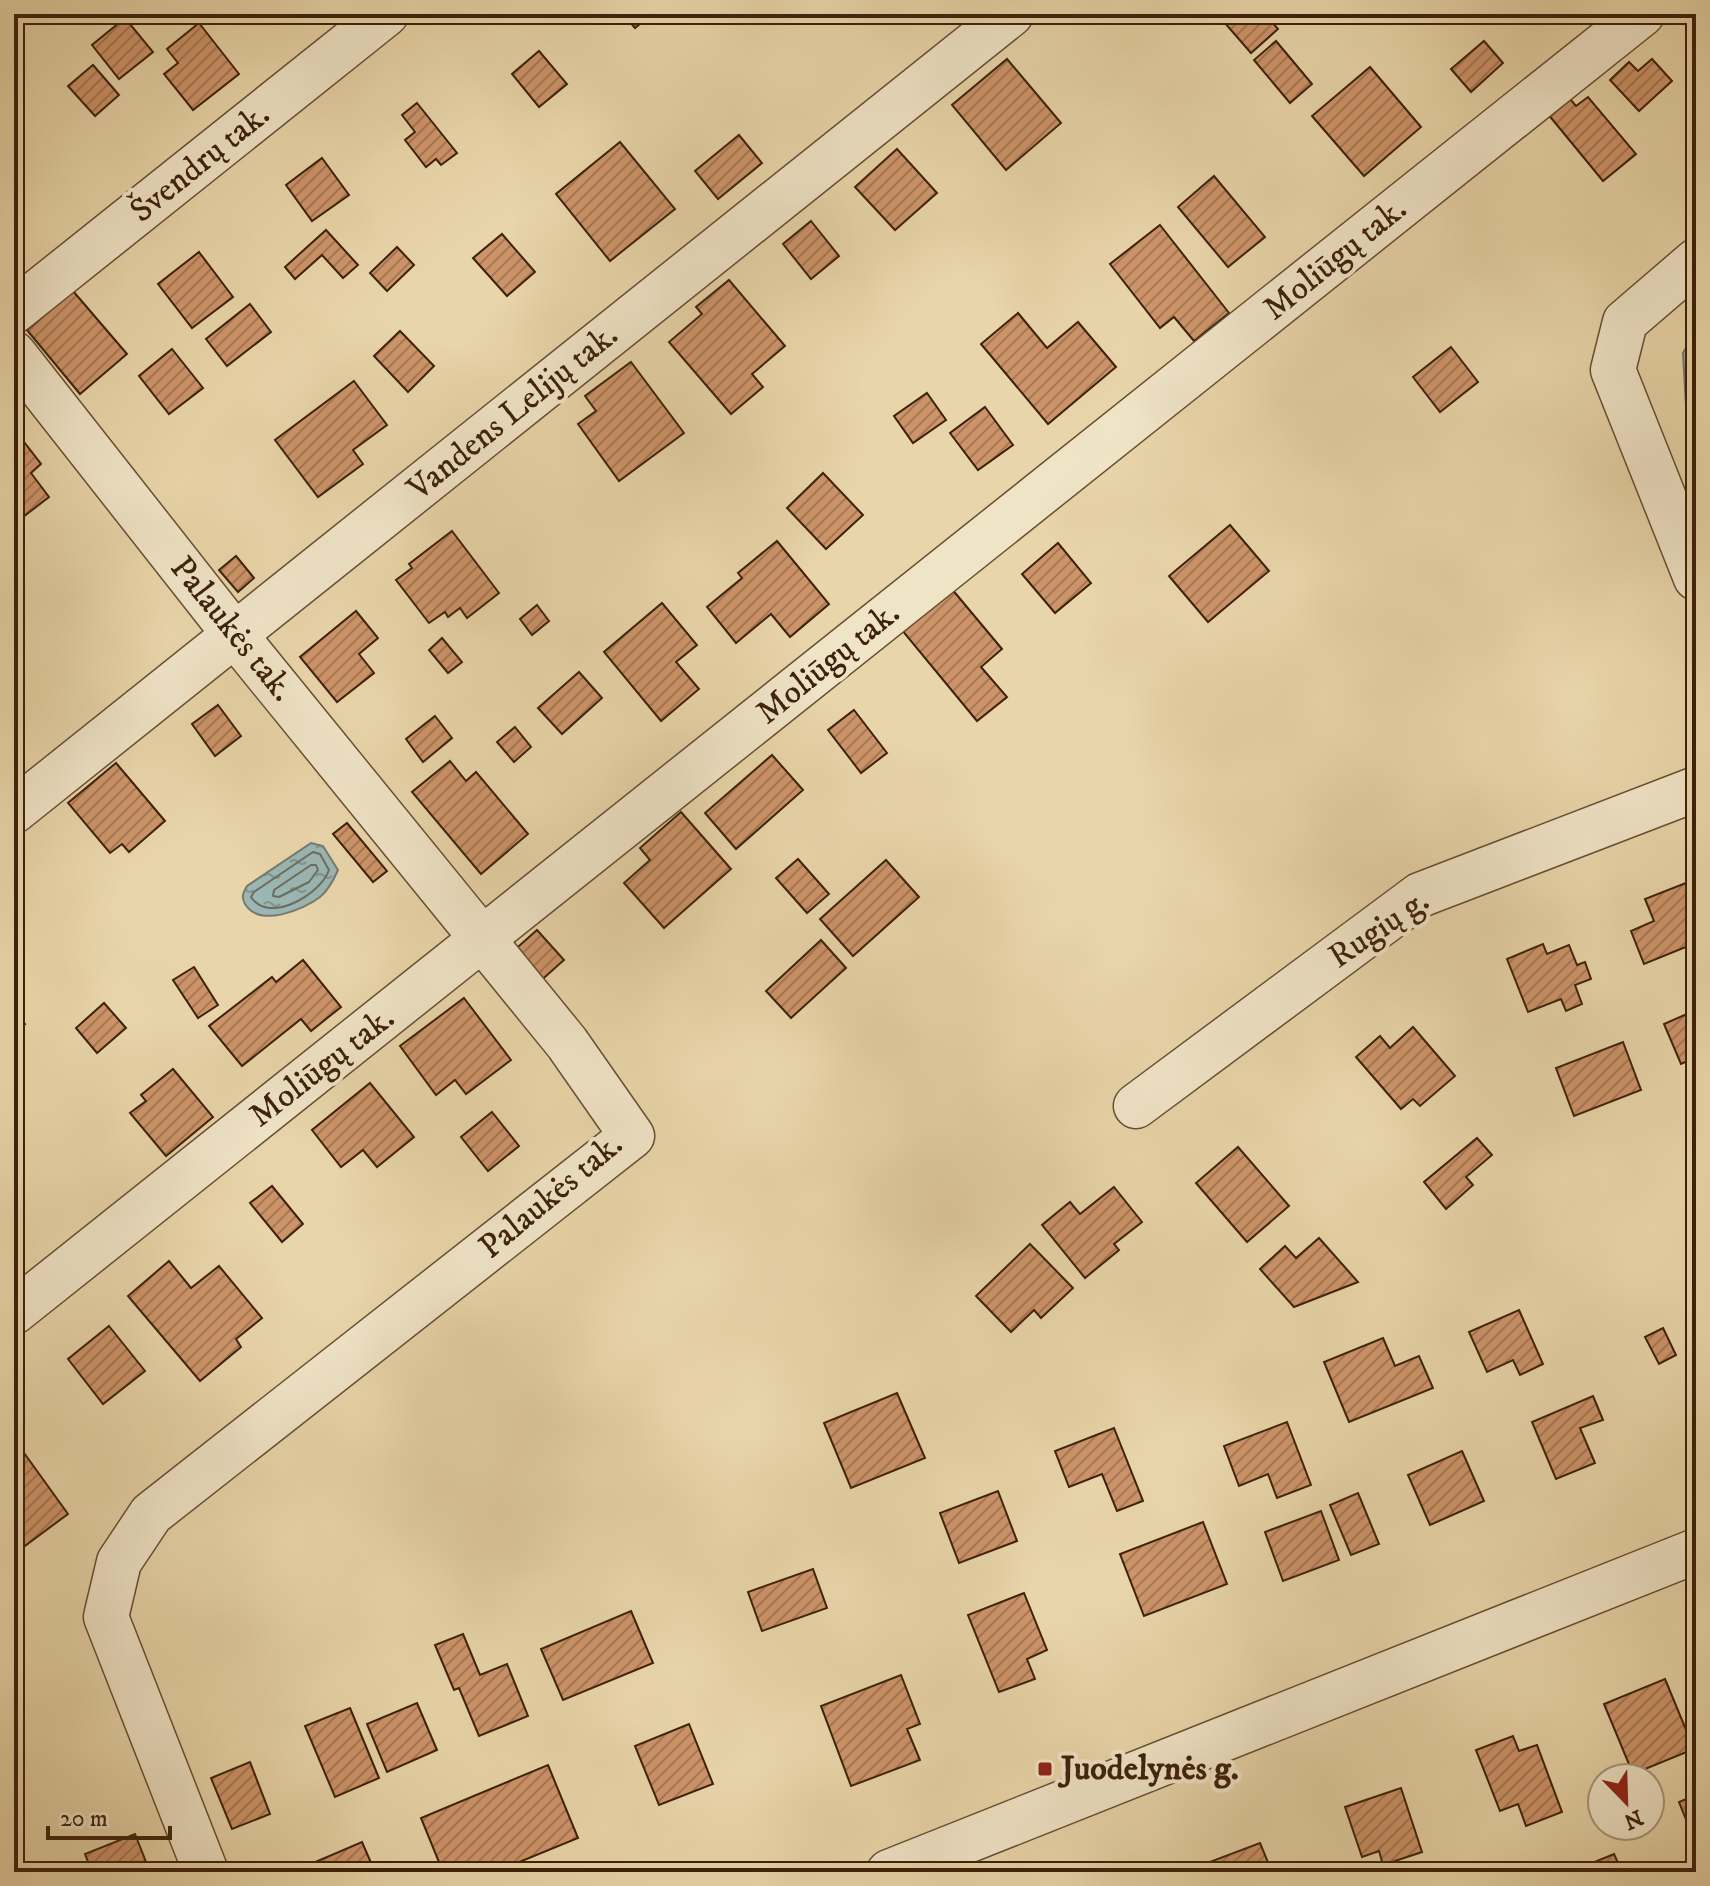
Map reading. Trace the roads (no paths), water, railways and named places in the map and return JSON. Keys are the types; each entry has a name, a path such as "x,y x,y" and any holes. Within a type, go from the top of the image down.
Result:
{"street":[{"name":"Švendrų tak.","path":"14,311 386,14"},
{"name":"Vandens Lelijų tak.","path":"14,811 1011,14"},
{"name":"Moliūgų tak.","path":"14,1312 1642,14"},
{"path":"1696,261 1625,322 1613,370 1696,578"},
{"name":"Palaukės tak.","path":"14,354 235,635 567,1043 632,1136 151,1514 119,1562 106,1617 206,1872"},
{"name":"Rugių g.","path":"1136,1106 1420,895 1696,789"},
{"path":"889,1872 1696,1551"}],"water":[{"path":"1696,331 1696,419 1686,406 1683,353"},
{"path":"311,843 323,846 338,870 326,891 303,907 282,914 261,915 252,911 243,899 247,886"}],"place":[{"name":"Juodelynės g.","path":"1045,1769"}]}
